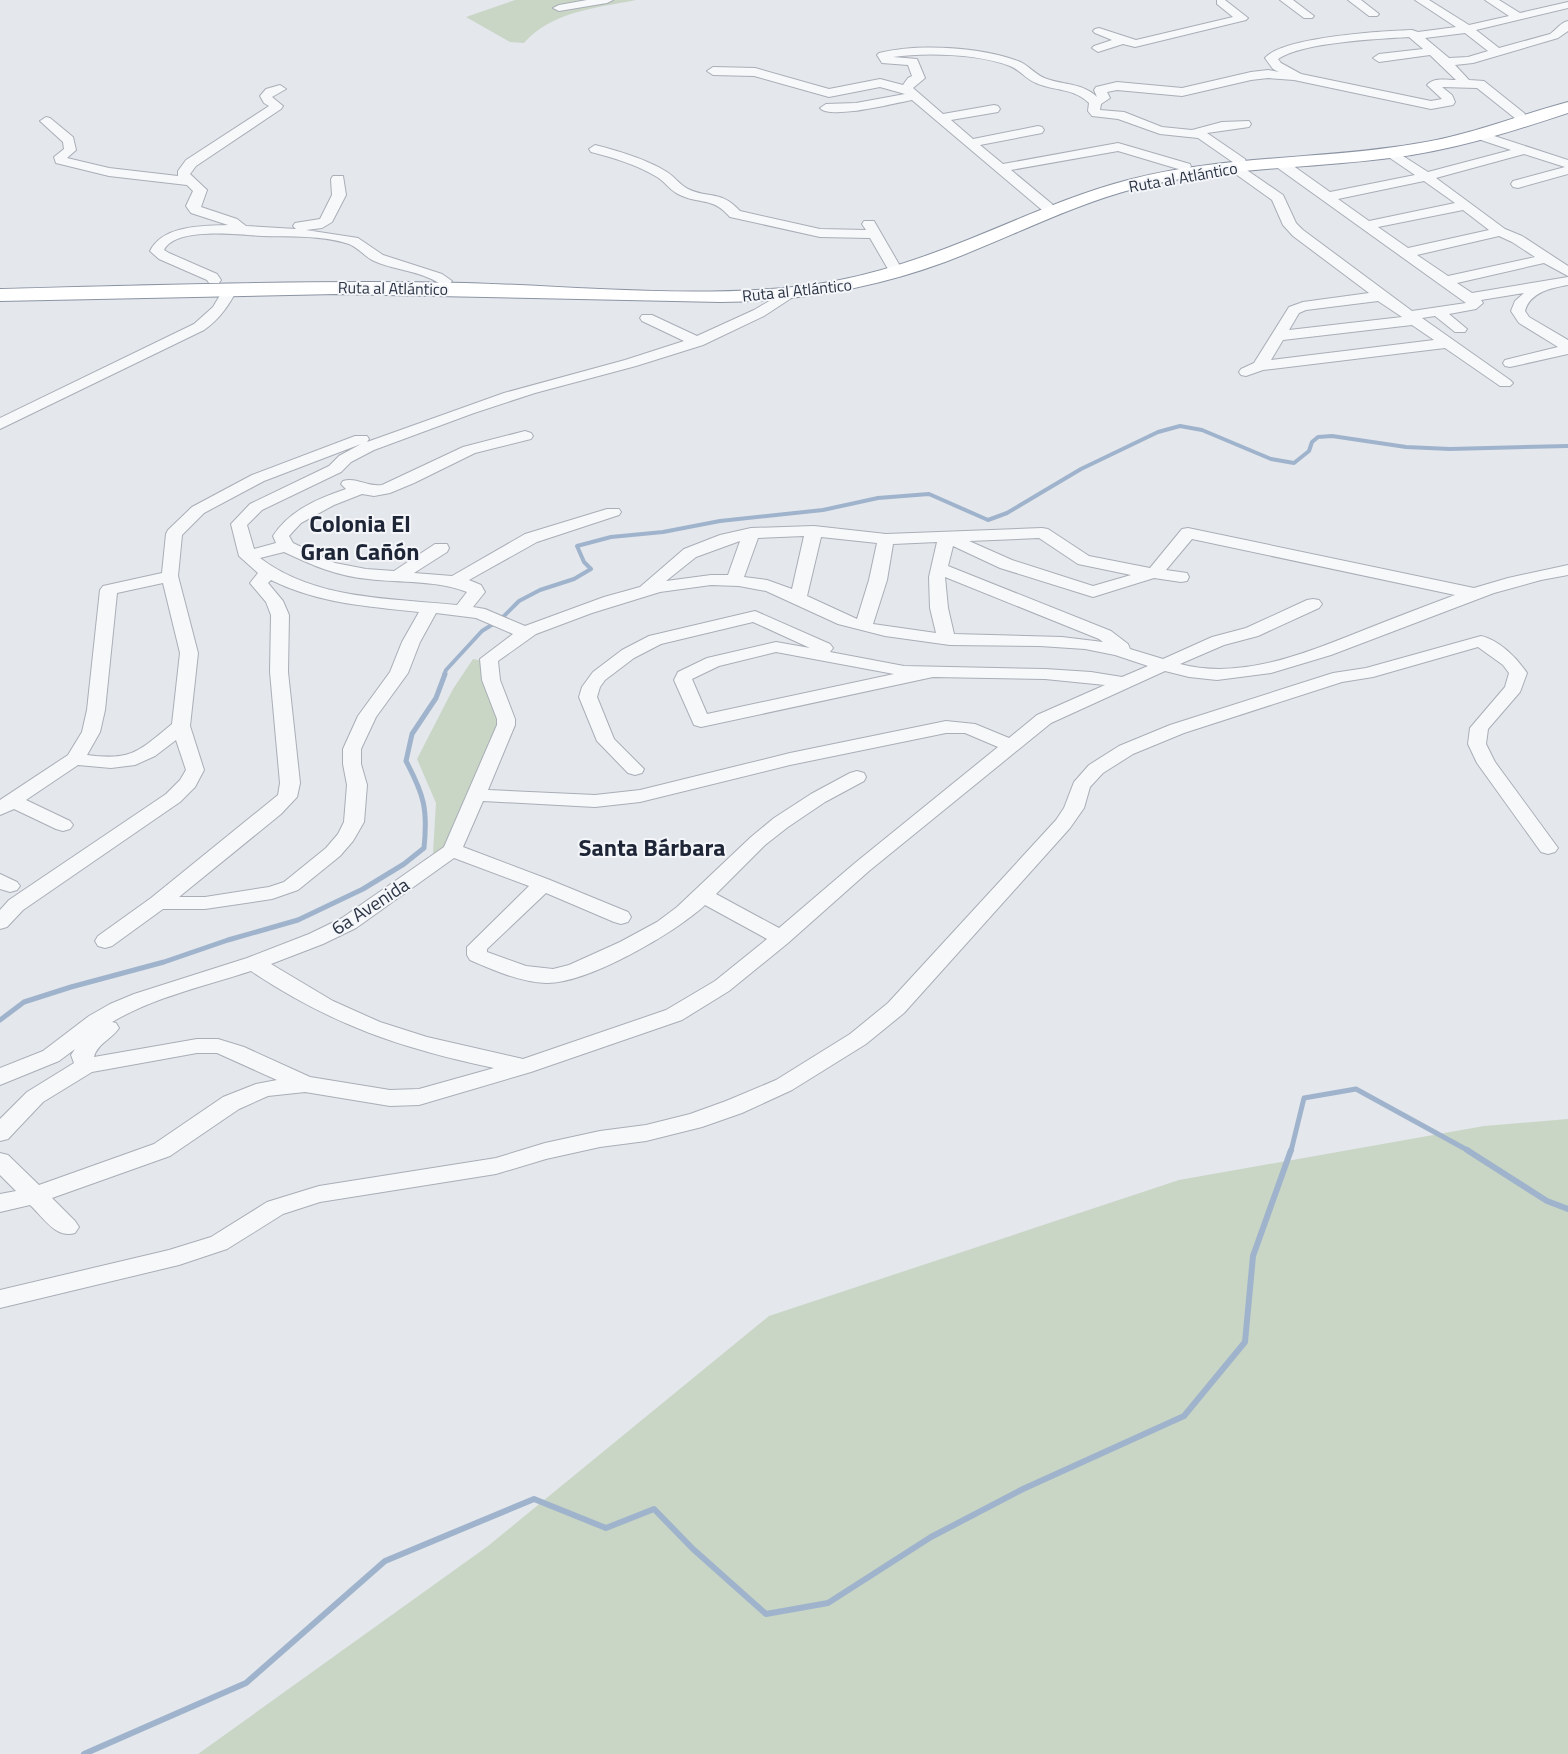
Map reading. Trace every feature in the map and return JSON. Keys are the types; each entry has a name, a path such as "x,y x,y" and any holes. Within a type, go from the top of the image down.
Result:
{"highway":[{"name":"Ruta al Atlántico","path":"0,295 222,284 684,297 788,294 873,281 909,269 1084,200 1132,184 1237,164 1426,142 1458,135 1568,100"},
{"name":"Ruta al Atlántico","path":"0,285 445,281 642,289 749,289 812,284 852,277 893,266 968,239 1053,203 1135,177 1185,167 1280,163 1392,153 1482,136 1568,106"}],"street":[{"path":"559,8 608,0"},
{"path":"1099,31 1135,44 1240,20 1241,17 1221,2 1231,0"},
{"path":"1286,0 1308,16"},
{"path":"1354,0 1373,14"},
{"path":"1421,0 1467,29 1497,52"},
{"path":"1491,0 1519,17"},
{"path":"1417,36 1467,29 1565,4"},
{"path":"1446,62 1469,60 1554,36 1561,32 1568,24"},
{"path":"1297,77 1277,66 1271,58 1272,55 1313,43 1409,33 1417,36 1446,62 1465,83"},
{"path":"1098,48 1122,40"},
{"path":"1379,58 1432,51"},
{"path":"910,93 912,81 919,78 915,64 905,60 886,60 883,55 947,53 1001,59 1024,68 1039,80 1082,91 1095,102"},
{"path":"713,71 756,72 829,93 880,83 910,93 1047,207"},
{"path":"1095,102 1104,98 1100,90 1111,87 1182,92 1260,74 1297,77 1436,106 1449,101 1434,84 1465,83 1484,86 1520,116"},
{"path":"242,229 232,222 196,210 193,206 194,201 200,190 183,175 187,167 277,106 268,100 266,96 270,92 280,89"},
{"path":"826,108 856,107 910,93"},
{"path":"1095,102 1094,112 1096,113 1120,115 1160,130 1202,135"},
{"path":"941,118 994,109"},
{"path":"46,121 56,128 59,134 69,140 70,150 60,157 62,160 109,172 191,182"},
{"path":"1245,124 1198,131 1278,198 1290,225 1298,233 1381,296 1505,383"},
{"path":"970,142 1038,130"},
{"path":"1482,136 1568,164"},
{"path":"1001,168 1118,147 1185,167"},
{"path":"595,149 644,164 665,176 674,186 686,193 720,200 728,205 735,214 820,233 871,228 893,266"},
{"path":"1327,198 1426,177 1524,150"},
{"path":"1392,153 1466,205 1500,232 1517,239 1568,272"},
{"path":"1277,336 1413,318 1471,306 1476,302 1280,163"},
{"path":"1518,184 1568,170"},
{"path":"276,232 287,226 317,225 325,222 340,195 338,179"},
{"path":"1368,225 1466,205"},
{"path":"0,424 199,327 219,311 222,284 212,277 164,256 157,251 158,246 163,240 173,236 242,229 262,232 310,233 354,242 376,257 418,270 445,281"},
{"path":"1406,252 1500,232"},
{"path":"1446,281 1547,258"},
{"path":"1470,298 1568,281"},
{"path":"1510,363 1565,350 1566,345 1524,320 1518,311 1520,304 1540,286"},
{"path":"0,922 16,905 173,798 188,784 195,770 181,726 189,653 170,576 174,534 198,510 258,478 348,444 529,391 630,364 698,342 774,304 788,294"},
{"path":"1260,366 1294,310 1303,306 1381,296"},
{"path":"1438,312 1460,328"},
{"path":"647,318 698,342"},
{"path":"1246,372 1260,366 1448,343"},
{"path":"484,405 368,446 345,459 335,469 256,507 240,524 248,556 268,572 293,584 334,596 471,612 522,631"},
{"path":"335,469 338,477 344,482 361,489 374,491 397,485 439,463 470,450 525,436"},
{"path":"361,489 308,511 284,528 281,536 286,546 330,567 366,574 455,581 475,588 476,592 471,612"},
{"path":"455,581 531,538 613,512"},
{"path":"798,598 814,531"},
{"path":"643,591 690,553 726,539 751,533 814,531 886,539 1042,534 1084,560 1137,571 1181,577"},
{"path":"734,582 751,533"},
{"path":"947,538 1006,564 1093,592 1154,573 1188,533 1476,594"},
{"path":"946,638 938,608 937,576 947,538"},
{"path":"864,626 878,580 886,539"},
{"path":"248,556 286,546"},
{"path":"396,577 442,548"},
{"path":"1048,577 1084,560"},
{"path":"940,568 1105,635 1131,655"},
{"path":"621,917 543,884 452,850 506,725 506,719 487,665 489,659 522,631 643,591 675,583 734,582 759,584 785,591 844,620 864,626 930,638 1048,640 1107,648 1164,665 1197,673 1217,675 1240,673 1305,659 1476,594 1536,574 1568,570"},
{"path":"105,941 158,903 274,810 287,797 290,783 279,672 280,615 274,601 259,583 268,572"},
{"path":"6,805 75,759 91,732 96,710 109,590 170,576"},
{"path":"0,1133 35,1097 86,1066 197,1046 218,1046 236,1052 305,1084 390,1098 419,1097 522,1067 674,1015 722,986 781,938 862,867 1044,719 1218,641 1252,632 1314,604"},
{"path":"158,903 205,903 272,893 291,886 333,852 346,838 354,822 357,786 352,764 352,749 367,716 399,673 411,642 430,608"},
{"path":"635,768 606,741 588,697 591,687 599,676 642,645 655,640 755,616 855,662"},
{"path":"0,1299 171,1260 219,1243 275,1208 320,1194 496,1166 600,1139 646,1133 702,1119 784,1085 858,1039 896,1008 1063,824 1074,808 1081,786 1096,769 1126,750 1177,729 1338,677 1385,668 1482,640 1509,661 1518,673 1514,688 1479,728 1477,744 1486,764 1548,848"},
{"path":"931,672 700,721 683,680 684,676 713,662 776,648 896,670 1091,677 1125,683"},
{"path":"1305,659 1338,677"},
{"path":"75,759 109,763 130,761 145,755 181,726"},
{"path":"477,795 589,801 640,796 790,759 946,727 968,728 1011,746"},
{"path":"543,884 477,947 477,955 530,973 552,976 592,963 649,936 672,921 703,895 760,839 822,795 856,777"},
{"path":"6,805 63,826"},
{"name":"6a Avenida","path":"0,1077 51,1056 97,1021 118,1009 142,999 254,963 316,939 349,923 452,850"},
{"path":"703,895 781,938"},
{"path":"254,963 287,985 373,1028 429,1046 522,1067"},
{"path":"86,1066 82,1055 102,1031 184,986"},
{"path":"0,1203 36,1194 162,1150 231,1103 264,1089 305,1084"},
{"path":"0,1161 36,1194 67,1227"}],"green space":[{"path":"515,0 636,0 576,12 561,17 535,32 524,43 510,42 466,17"},
{"path":"473,659 484,661 503,726 443,852 433,853 436,803 417,759 453,689"},
{"path":"1568,1119 1568,1754 198,1754 488,1546 769,1316 1179,1180 1484,1126"}],"waterway":[{"path":"444,675 446,670 482,631 501,619 519,601 540,590 574,579 591,569 584,562 577,546 611,537 663,532 720,521 823,510 878,498 929,494 988,520 1007,513 1081,469 1158,432 1180,426 1202,430 1271,459 1294,463 1309,451 1312,442 1318,437 1332,436 1406,447 1450,449 1568,446"},
{"path":"0,1020 24,1002 71,987 164,962 228,940 298,920 363,889 404,864 424,848 425,823 421,793 406,761 412,734 436,698 445,674"},
{"path":"1291,1151 1304,1098 1356,1089 1469,1151"},
{"path":"84,1754 246,1683 385,1561 534,1499 606,1528 654,1509 693,1549 766,1614 828,1603 931,1537 1023,1489 1184,1416 1245,1342 1253,1256 1291,1150"},
{"path":"1467,1150 1547,1201 1568,1209"}],"district":[{"name":"Colonia El Gran Cañón","path":"360,538"},
{"name":"Santa Bárbara","path":"652,848"}]}
